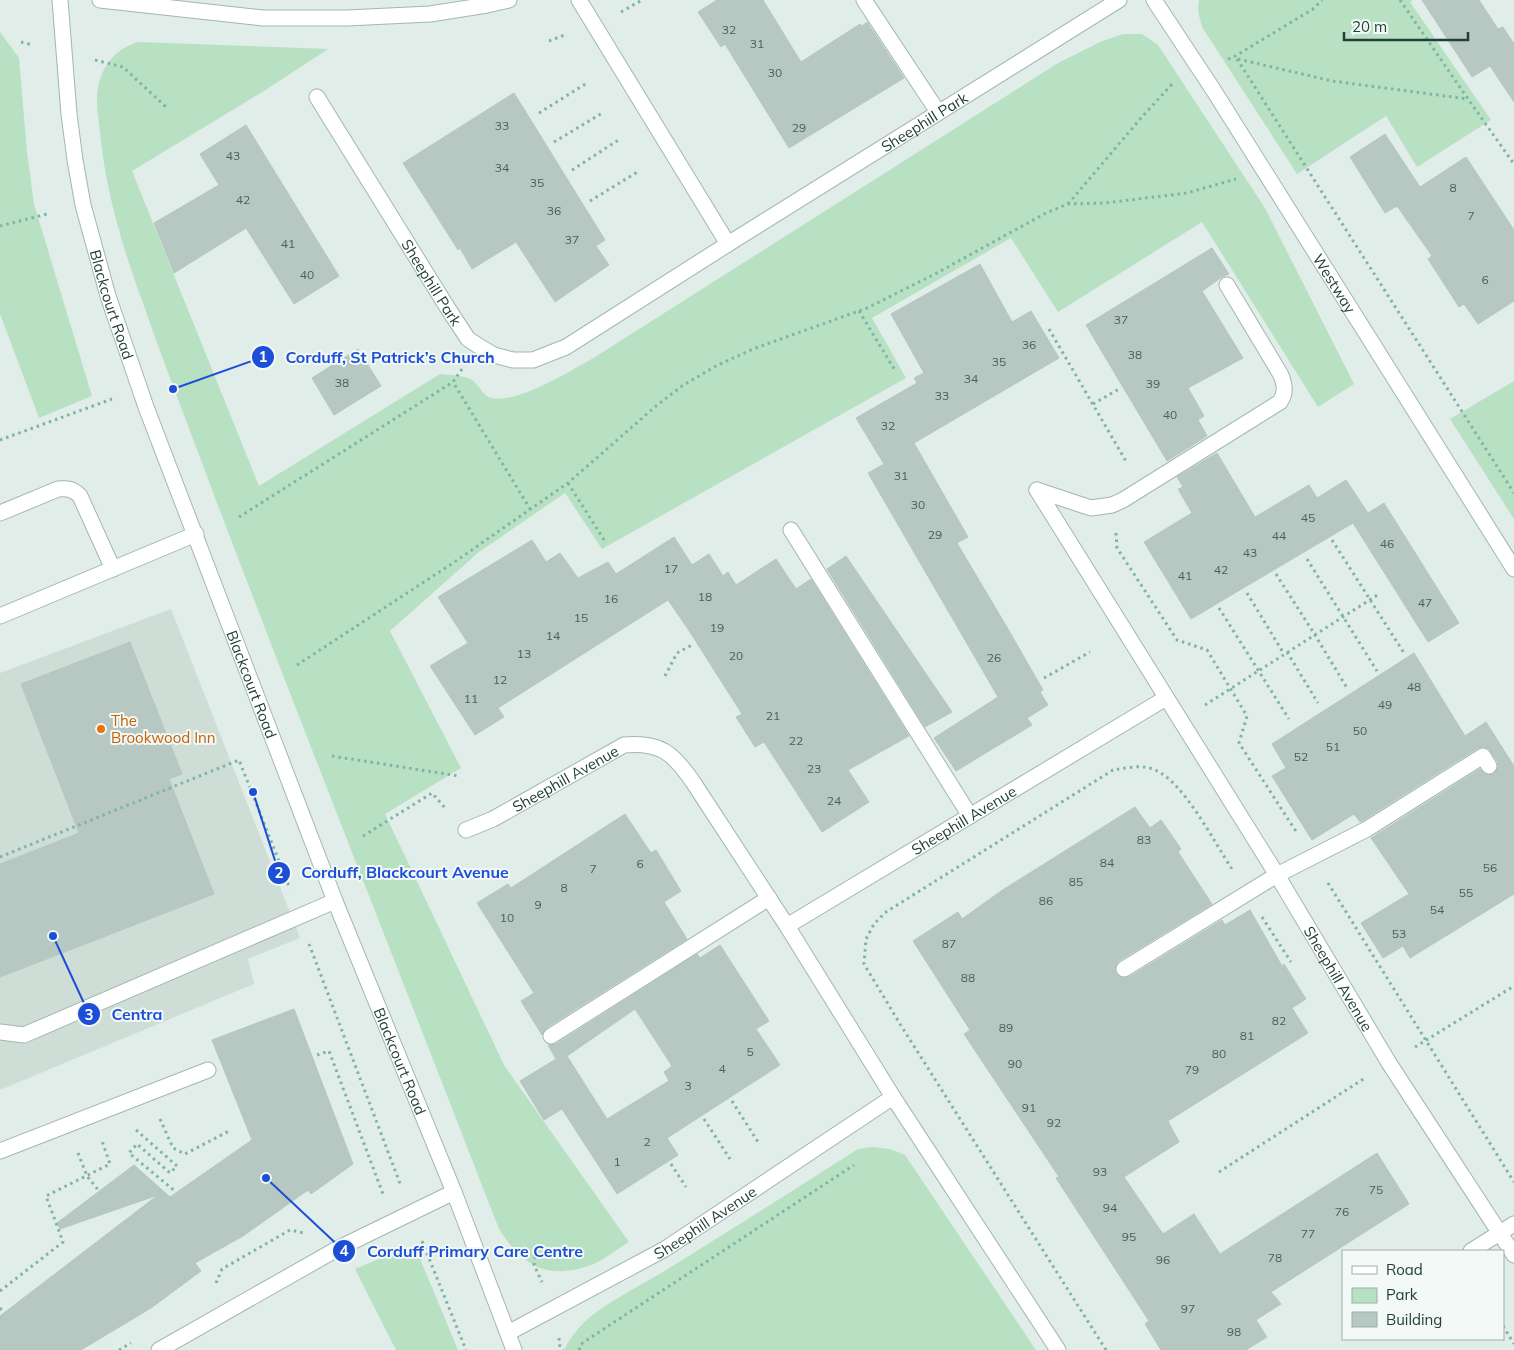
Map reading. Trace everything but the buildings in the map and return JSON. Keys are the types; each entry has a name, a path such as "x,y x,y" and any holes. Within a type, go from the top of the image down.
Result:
{"street":[{"name":"Blackcourt Road","path":"60,0 69,114 83,205 108,296 140,388 335,901 454,1192 514,1350"},
{"path":"100,0 263,18 388,17 430,14 508,0"},
{"path":"578,0 728,244"},
{"path":"864,0 938,112"},
{"name":"Sheephill Park","path":"317,97 468,339 494,355 513,360 533,360 566,347 1118,0"},
{"name":"Westway","path":"1154,0 1196,63 1514,569"},
{"path":"1142,488 1280,402 1285,395 1281,375 1227,286"},
{"path":"0,513 58,489 67,488 75,491 80,496 113,569"},
{"name":"Sheephill Avenue","path":"1142,488 1117,502 1091,508 1037,490 1277,875 1389,1063 1514,1255"},
{"path":"791,530 970,816"},
{"path":"0,616 196,534"},
{"name":"Sheephill Avenue","path":"787,926 1166,698"},
{"name":"Sheephill Avenue","path":"466,830 493,820 624,745 640,744 655,746 665,751 687,774 769,898 893,1097 1058,1350"},
{"path":"1124,969 1277,875 1367,829 1482,756 1489,766"},
{"path":"551,1036 769,898"},
{"path":"0,1032 24,1035 335,901"},
{"path":"0,1151 208,1070"},
{"name":"Sheephill Avenue","path":"508,1333 665,1249 893,1097"},
{"path":"159,1350 337,1249 454,1192"},
{"path":"1473,1250 1514,1224"}],"path":[{"path":"1235,59 1313,9 1322,0"},
{"path":"1400,0 1514,164"},
{"path":"1235,59 1514,494"},
{"path":"1068,204 1168,87 1196,63 1235,59 1332,81 1468,99"},
{"path":"123,67 166,107"},
{"path":"539,113 587,83"},
{"path":"554,142 604,112"},
{"path":"572,170 620,140"},
{"path":"590,201 639,171"},
{"path":"297,665 568,483 656,406 682,386 707,371 753,349 868,308 935,274 1046,213 1068,204 1104,203 1187,193 1264,172"},
{"path":"0,226 47,214"},
{"path":"858,310 896,372"},
{"path":"1049,329 1142,488"},
{"path":"239,517 454,382 476,345"},
{"path":"454,382 530,509"},
{"path":"0,440 140,388"},
{"path":"1093,404 1119,389"},
{"path":"568,483 606,543"},
{"path":"1117,530 1117,548 1177,640 1207,650 1247,716 1239,744 1427,1040 1514,1182"},
{"path":"1332,540 1404,653"},
{"path":"1307,559 1377,671"},
{"path":"1276,574 1347,688"},
{"path":"1247,593 1318,703"},
{"path":"1181,721 1379,594"},
{"path":"1219,608 1289,719"},
{"path":"665,676 677,653 692,645"},
{"path":"1044,678 1090,652"},
{"path":"332,756 459,776"},
{"path":"0,857 239,760 466,1350"},
{"path":"1106,1350 864,964 866,939 874,924 886,912 1113,770 1132,767 1154,770 1182,790 1296,968"},
{"path":"363,836 432,794 466,830"},
{"path":"1389,1063 1514,986"},
{"path":"317,1055 329,1051 385,1199"},
{"path":"1360,1069 1371,1086"},
{"path":"1219,1172 1366,1078"},
{"path":"732,1101 758,1142"},
{"path":"159,1116 173,1148 185,1154 230,1130"},
{"path":"704,1119 730,1159"},
{"path":"68,1124 87,1176 99,1191"},
{"path":"132,1126 177,1166 170,1173 137,1144 129,1153 176,1192"},
{"path":"0,1291 63,1242 46,1196 110,1164 100,1138"},
{"path":"672,1164 686,1187"},
{"path":"579,1350 581,1344 854,1165"},
{"path":"0,1308 4,1313"},
{"path":"1504,1328 1514,1344"}],"shaded area":[{"path":"171,609 300,938 248,959 254,984 0,1090 0,673"}],"green space":[{"path":"1199,0 1413,0 1410,2 1491,120 1417,167 1386,116 1297,174 1202,27 1198,11"},
{"path":"0,32 19,58 27,152 34,204 92,396 39,418 0,314"},
{"path":"1123,34 1142,34 1158,45 1265,208 1354,384 1318,407 1202,222 1058,312 1011,238 872,318 906,378 602,549 565,493 479,552 390,631 461,768 385,814 504,1065 629,1242 594,1264 574,1270 548,1270 536,1266 517,1252 499,1229 282,673 160,352 122,242 106,177 97,105 98,91 103,72 107,64 120,51 138,42 328,49 264,91 132,171 259,486 440,374 470,379 489,397 500,399 528,392 559,378 1058,63 1100,42"},
{"path":"1514,381 1514,519 1450,419"},
{"path":"872,1147 890,1149 905,1155 1036,1350 564,1350 582,1324 609,1304 858,1149"},
{"path":"405,1248 416,1249 458,1350 396,1350 355,1269"}],"place":[{"name":"Corduff, St Patrick’s Church","path":"173,389"},
{"name":"The Brookwood Inn","path":"101,729"},
{"name":"Corduff, Blackcourt Avenue","path":"253,792"},
{"name":"Centra","path":"53,936"},
{"name":"Corduff Primary Care Centre","path":"266,1178"}]}
